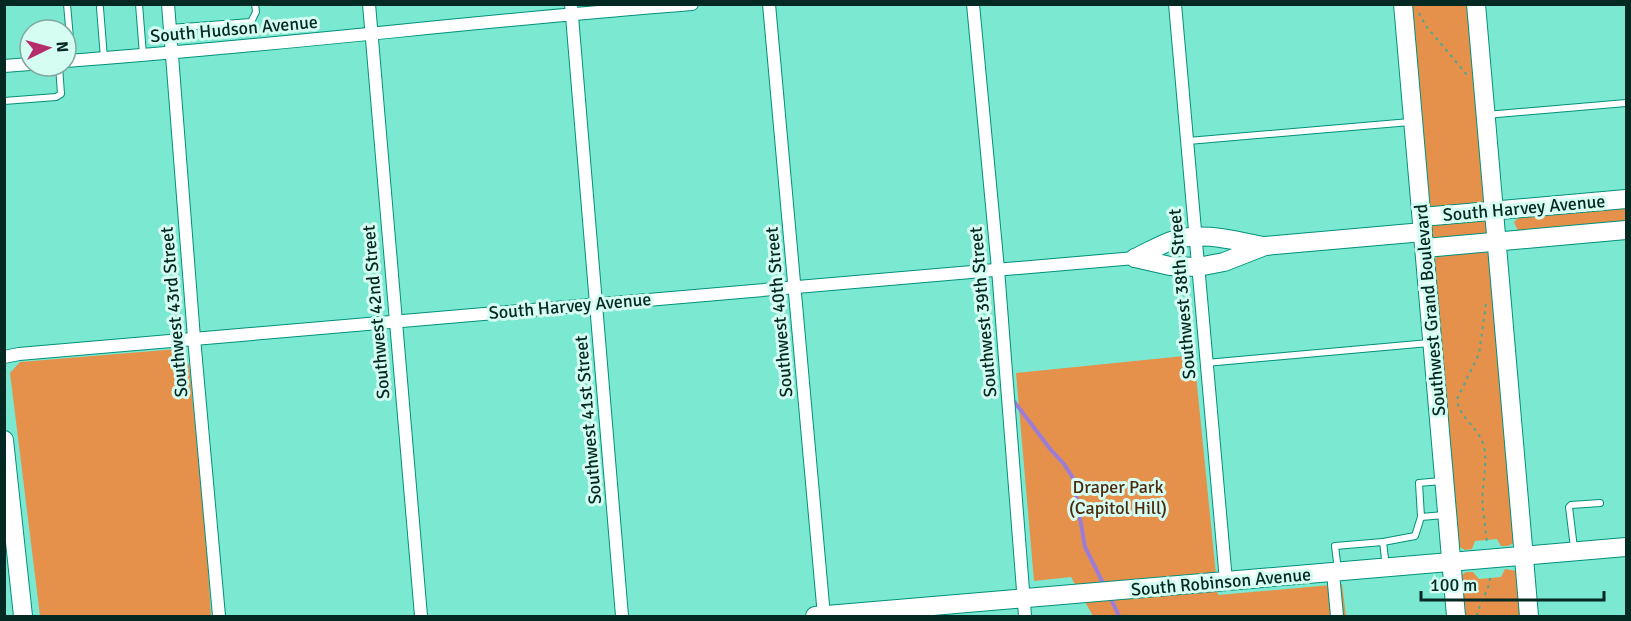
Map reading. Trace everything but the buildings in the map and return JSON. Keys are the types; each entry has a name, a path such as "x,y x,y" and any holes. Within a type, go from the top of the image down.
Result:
{"street":[{"name":"Southwest 43rd Street","path":"168,4 194,338 219,616"},
{"name":"Southwest 42nd Street","path":"369,4 421,616"},
{"name":"South Hudson Avenue","path":"78,60 371,35 571,9 692,4"},
{"name":"Southwest 40th Street","path":"769,4 824,616"},
{"name":"Southwest 39th Street","path":"973,4 998,269 1025,608"},
{"name":"Southwest 38th Street","path":"1175,4 1226,581"},
{"path":"1476,4 1528,616"},
{"name":"Southwest Grand Boulevard","path":"1411,8 1414,121 1456,616"},
{"name":"Southwest 41st Street","path":"571,9 622,616"},
{"name":"South Harvey Avenue","path":"1135,258 1175,240 1216,238 1265,246 1423,232 1494,211 1626,199"},
{"name":"South Harvey Avenue","path":"1423,232 1497,242 1626,230"},
{"name":"South Harvey Avenue","path":"4,357 194,338 1135,258 1170,266 1198,267 1224,262 1265,246"},
{"path":"4,440 12,562 23,616"},
{"name":"South Robinson Avenue","path":"815,616 1025,608 1226,581 1626,547"},
{"path":"1336,573 1337,616"}],"lane":[{"path":"139,4 143,56"},
{"path":"170,28 251,22 256,12 255,4"},
{"path":"100,8 104,58"},
{"path":"4,101 56,97 61,94 60,78"},
{"path":"1486,115 1626,103"},
{"path":"1187,142 1414,121"},
{"path":"1206,363 1433,343"},
{"path":"1336,573 1335,546 1383,542 1415,536 1421,517 1419,483 1445,481"},
{"path":"1574,552 1569,507 1600,503"},
{"path":"1421,517 1448,515"},
{"path":"1383,542 1386,568"}],"path":[{"path":"1411,8 1469,77"},
{"path":"1477,616 1480,604 1489,589 1490,581 1483,490 1486,466 1484,446 1476,430 1460,411 1457,399 1479,354 1486,304"}],"green space":[{"path":"1410,5 1470,5 1485,201 1482,204 1437,209 1428,204"},
{"path":"1626,206 1626,223 1518,231 1514,222 1521,215"},
{"path":"1485,220 1489,225 1486,235 1433,240 1431,237 1432,225"},
{"path":"1486,252 1490,255 1514,543 1501,546 1497,539 1475,541 1472,549 1465,550 1458,546 1433,261 1438,255"},
{"path":"177,349 184,354 189,365 206,536 211,616 40,616 10,373 20,362"},
{"name":"Draper Park (Capitol Hill)","path":"1194,355 1218,595 1342,584 1346,616 1093,616 1071,577 1034,581 1016,373"},
{"path":"1505,569 1517,571 1523,616 1463,616 1461,576 1466,572 1473,572 1479,579 1501,577"}],"waterway":[{"path":"1013,400 1073,478 1085,547 1104,585"},
{"path":"1110,597 1119,616"}]}
